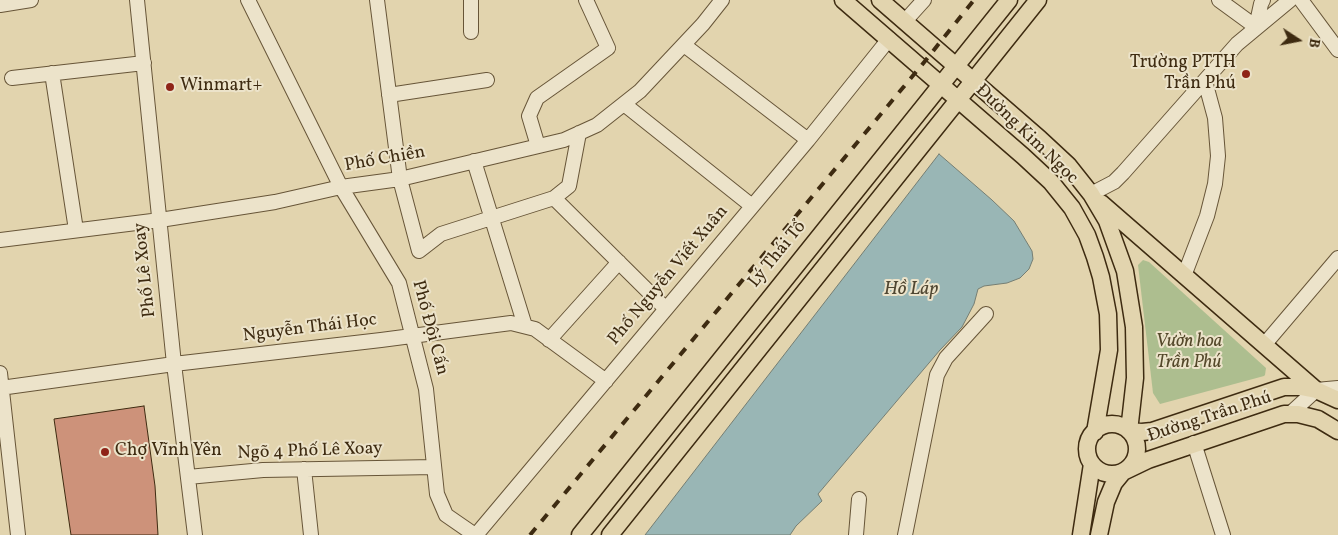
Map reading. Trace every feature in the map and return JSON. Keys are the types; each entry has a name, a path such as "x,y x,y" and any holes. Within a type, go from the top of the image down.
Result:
{"main road":[{"name":"Đường Kim Ngọc","path":"843,0 941,83 1051,182 1072,208 1087,235 1102,284 1110,331 1108,360 1095,432"},
{"name":"Đường Kim Ngọc","path":"880,0 1068,165 1091,194 1107,222 1118,249 1125,271 1131,302 1135,365 1134,390 1128,431"},
{"name":"Lý Thái Tổ","path":"580,535 1009,0"},
{"path":"610,535 1038,0"},
{"path":"1091,194 1316,390"},
{"name":"Đường Trần Phú","path":"1128,431 1152,431 1284,387 1292,386 1316,390 1338,400"},
{"name":"Đường Trần Phú","path":"1123,472 1159,455 1284,414 1318,419 1338,431"},
{"path":"1099,535 1107,497 1114,483 1132,464 1136,453 1135,441 1128,431 1119,426 1111,425 1101,428 1095,432 1089,441 1089,458 1092,464 1097,469 1106,473 1116,474 1123,472"},
{"path":"1081,535 1092,464"}],"street":[{"path":"0,5 31,0"},
{"name":"Phố Lê Xoay","path":"138,0 174,364 195,535"},
{"name":"Phố Đội Cấn","path":"248,0 342,187 399,283 426,389 437,494 446,515 475,535"},
{"path":"377,0 400,179 419,251 441,234 554,198 569,186 579,133"},
{"path":"471,0 471,32"},
{"path":"538,146 529,116 537,98 608,48 586,0"},
{"name":"Phố Chiền","path":"0,240 160,220 275,202 342,187 400,179 564,140 597,125 640,91 703,24 722,0"},
{"path":"905,21 924,0"},
{"path":"1219,0 1256,28"},
{"path":"1256,28 1260,4 1263,0"},
{"path":"1091,194 1114,182 1237,44 1290,0"},
{"path":"1301,0 1338,50"},
{"name":"Phố Nguyễn Viết Xuân","path":"475,535 808,140 889,39"},
{"path":"684,44 808,140"},
{"path":"12,78 144,63"},
{"path":"52,73 76,230"},
{"path":"389,95 487,80"},
{"path":"1184,276 1207,216 1215,184 1218,156 1216,118 1205,81"},
{"path":"624,104 752,206"},
{"path":"474,161 525,326"},
{"path":"554,198 666,309"},
{"path":"1264,345 1338,258"},
{"path":"549,340 619,262"},
{"path":"905,535 937,375 946,358 986,314"},
{"name":"Nguyễn Thái Học","path":"1,388 174,364 512,323 535,329 606,381"},
{"path":"0,373 18,535"},
{"path":"1291,414 1316,390 1338,388"},
{"path":"1194,443 1223,535"},
{"name":"Ngõ 4 Phố Lê Xoay","path":"188,477 263,470 434,467"},
{"path":"304,469 311,535"},
{"path":"856,535 859,499"}],"green space":[{"name":"Vườn hoa Trần Phú","path":"1143,260 1149,262 1266,368 1265,375 1160,404 1153,393 1138,265"}],"water":[{"name":"Hồ Láp","path":"939,154 1014,221 1032,251 1033,259 1029,269 1020,278 1007,283 984,286 978,289 974,304 962,327 940,350 818,494 822,501 796,526 790,535 645,535"}],"building":[{"name":"Chợ Vĩnh Yên","path":"144,406 155,486 158,535 71,535 54,419"}],"railway":[{"path":"530,535 974,0"}],"place":[{"name":"Trường PTTH Trần Phú","path":"1246,74"},
{"name":"Winmart+","path":"170,87"},
{"name":"Chợ Vĩnh Yên","path":"105,452"}]}
